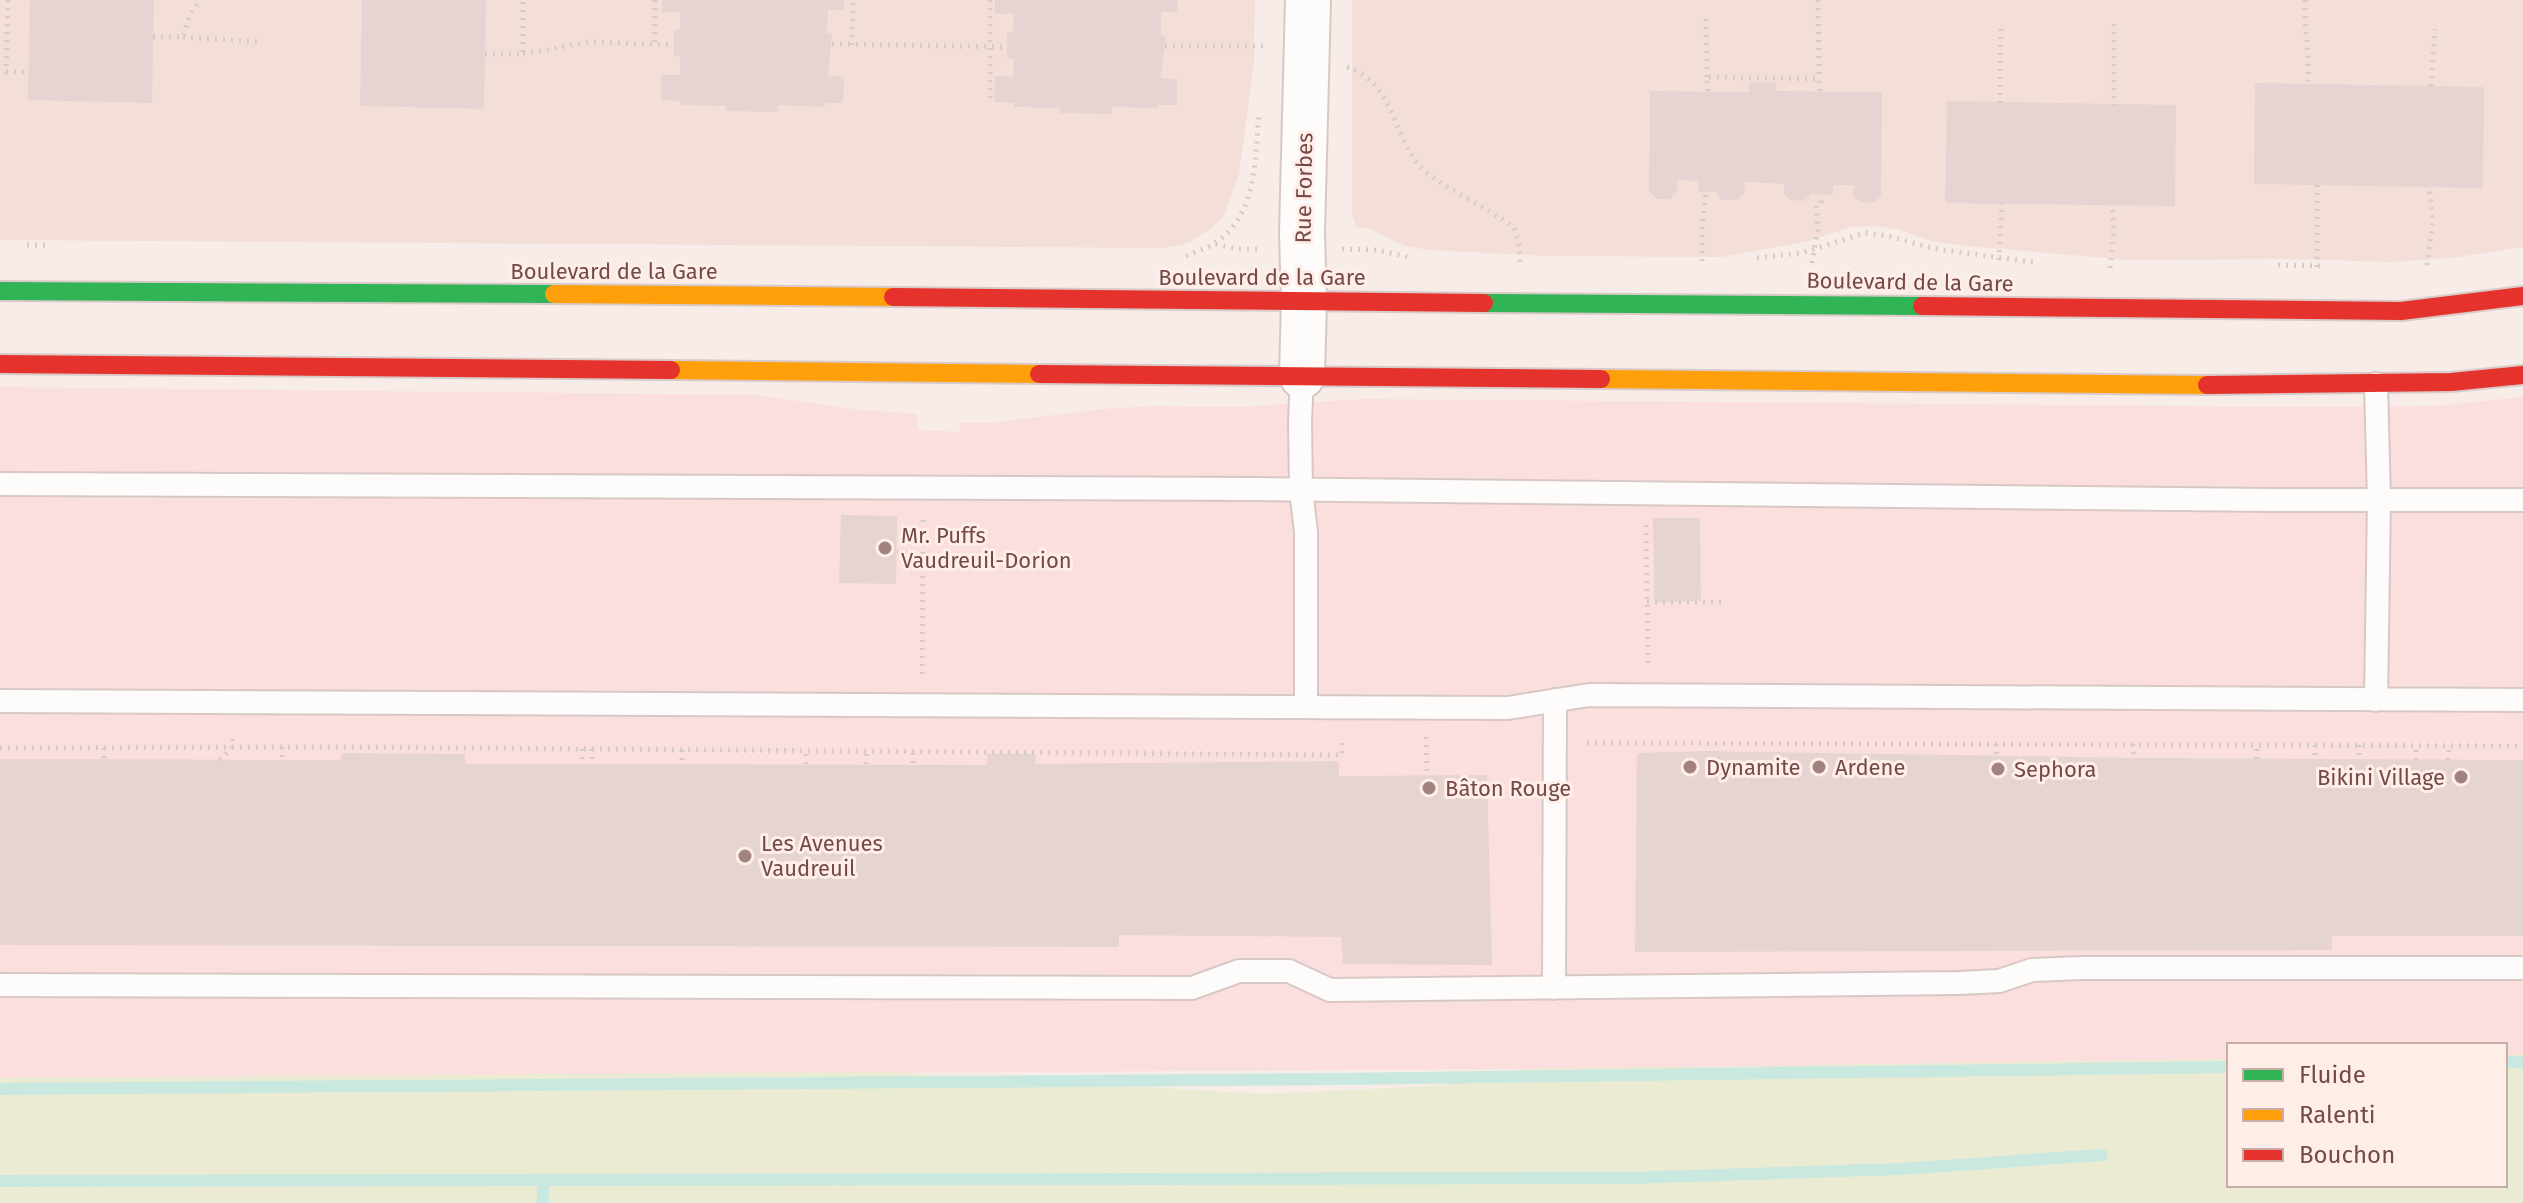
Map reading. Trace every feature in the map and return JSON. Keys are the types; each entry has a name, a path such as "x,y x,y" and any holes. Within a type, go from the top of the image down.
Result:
{"main road":[{"name":"Boulevard de la Gare","path":"0,291 1738,304 2351,312 2449,307 2523,296"},
{"path":"0,364 2376,384 2451,382 2523,375"}],"street":[{"name":"Rue Forbes","path":"1302,376 1308,0"}],"lane":[{"path":"1302,376 1300,422 1301,490 1306,532 1306,707"},
{"path":"2376,384 2379,500 2376,700"},
{"path":"0,484 2523,500"},
{"path":"0,701 1508,708 1589,695 2523,700"},
{"path":"1554,988 1555,700"},
{"path":"0,985 1192,988 1239,971 1289,971 1330,990 1958,983 1999,981 2032,970 2082,968 2523,968"}],"path":[{"path":"8,0 6,72 28,72"},
{"path":"183,37 189,17 200,0"},
{"path":"523,0 523,54"},
{"path":"655,0 655,42"},
{"path":"852,45 853,0"},
{"path":"990,0 990,98"},
{"path":"1818,0 1820,91"},
{"path":"2305,0 2304,27 2310,64 2308,84"},
{"path":"1706,19 1708,91"},
{"path":"2000,103 2001,23"},
{"path":"2114,24 2114,105"},
{"path":"2431,86 2435,29"},
{"path":"153,37 260,42"},
{"path":"485,54 523,54 589,42 674,45"},
{"path":"832,44 1007,47"},
{"path":"1165,46 1263,46"},
{"path":"1347,67 1363,72 1374,83 1390,109 1402,142 1420,167 1514,228 1519,243 1520,266"},
{"path":"1707,77 1819,79"},
{"path":"1215,244 1224,237 1247,204 1260,107"},
{"path":"2317,185 2318,277"},
{"path":"2426,269 2433,221 2429,187"},
{"path":"1706,192 1702,266 1713,266"},
{"path":"1812,263 1818,229 1816,205 1821,202 1819,195"},
{"path":"1997,272 2002,203"},
{"path":"2108,281 2114,232 2112,205"},
{"name":"Boulevard de la Gare","path":"1745,263 1814,249 1865,233 1876,233 1926,248 2042,263"},
{"name":"Boulevard de la Gare","path":"1365,250 1411,258"},
{"path":"2098,269 2122,270"},
{"path":"922,687 923,512"},
{"path":"1646,517 1649,676"},
{"path":"897,552 922,554"},
{"path":"1647,602 1727,602"},
{"path":"1651,733 1651,743"},
{"path":"12,737 12,748"},
{"path":"0,748 592,749 1208,754 1314,758 1342,755 1342,737 1356,737"},
{"path":"1412,737 1440,737"},
{"path":"1426,737 1427,776"},
{"path":"1582,743 2523,746"},
{"path":"1705,743 1706,751"},
{"path":"1819,753 1820,743"},
{"path":"1913,755 1914,744"},
{"path":"1996,744 1997,757"},
{"path":"2133,744 2134,758"},
{"path":"2257,745 2257,759"},
{"path":"2315,745 2315,759"},
{"path":"2359,745 2359,759"},
{"path":"2416,745 2416,760"},
{"path":"2448,760 2449,746"},
{"path":"220,760 232,747"},
{"path":"282,747 282,760"},
{"path":"28,759 29,748"},
{"path":"104,748 104,760"},
{"path":"582,749 582,764"},
{"path":"592,749 592,764"},
{"path":"682,750 682,764"},
{"path":"806,751 806,764"},
{"path":"866,764 867,752"},
{"path":"913,753 913,765"},
{"path":"956,754 956,765"},
{"path":"1081,754 1083,764"},
{"path":"1208,754 1209,762"}],"shaded area":[{"path":"0,0 1255,0 1254,63 1239,174 1224,216 1189,243 1164,248 0,240"},
{"path":"1352,0 2523,0 2523,247 2451,258 2391,262 2130,260 1966,246 1931,241 1900,230 1876,226 1851,227 1809,241 1722,257 1546,256 1405,246 1373,230 1356,227 1352,213"},
{"path":"0,387 757,395 861,410 917,414 918,430 960,432 960,423 989,423 1103,409 1241,407 1364,399 2298,407 2437,406 2523,397 2523,1054 2507,1055 2507,1043 2227,1043 2227,1059 1673,1068 0,1078"}],"green space":[{"path":"2523,1054 2523,1203 0,1203 0,1078 887,1072 1264,1094 1434,1086 1526,1069 2227,1059 2227,1187 2507,1187 2507,1055"}],"building":[{"path":"30,0 154,0 152,103 28,100"},
{"path":"362,0 486,0 484,109 360,106"},
{"path":"662,0 844,0 844,10 828,10 827,33 832,33 828,76 844,77 843,103 825,103 825,107 779,105 778,112 726,111 726,106 681,105 681,101 661,100 661,75 680,75 680,57 674,56 674,30 680,30 680,12 662,12"},
{"path":"995,0 1178,0 1177,12 1161,12 1161,35 1166,36 1161,78 1177,79 1177,105 1158,105 1158,108 1112,107 1112,114 1059,113 1060,108 1014,107 1014,103 994,102 995,76 1013,77 1014,59 1007,59 1007,32 1013,32 1014,14 995,14"},
{"path":"1749,82 1776,82 1776,91 1882,92 1881,196 1873,203 1860,201 1853,196 1854,185 1833,185 1833,195 1811,194 1804,201 1790,200 1784,194 1784,184 1745,182 1744,194 1736,200 1721,200 1716,192 1698,192 1699,181 1677,180 1677,192 1670,199 1656,199 1649,191 1650,91 1749,92"},
{"path":"2255,83 2484,87 2483,188 2254,184"},
{"path":"1947,101 2176,105 2175,206 1945,203"},
{"path":"841,515 897,516 896,584 839,583"},
{"path":"1653,518 1700,518 1701,601 1654,602"},
{"path":"1706,751 2523,760 2523,936 2332,936 2332,950 1635,952 1637,753"},
{"name":"Les Avenues Vaudreuil","path":"341,753 465,754 465,764 987,765 987,754 1036,754 1035,764 1339,761 1339,776 1487,775 1492,965 1343,964 1341,937 1119,935 1119,947 0,945 0,759 341,760"}],"waterway":[{"path":"2507,1062 2523,1062"},
{"path":"0,1089 1339,1079 2227,1067"},
{"path":"0,1181 1630,1178 1900,1169 2102,1155"},
{"path":"543,1180 543,1203"}],"traffic: fast":[{"path":"0,291 554,294"},
{"path":"1484,303 1922,306"}],"traffic: slow":[{"path":"554,294 893,297"},
{"path":"671,370 1039,374"},
{"path":"1601,379 2207,385"}],"traffic: jam":[{"path":"1922,306 2401,311 2523,296"},
{"path":"893,297 1484,303"},
{"path":"0,364 671,370"},
{"path":"1039,374 1601,379"},
{"path":"2207,385 2451,382 2523,375"}],"place":[{"name":"Mr. Puffs Vaudreuil-Dorion","path":"885,548"},
{"name":"Dynamite","path":"1690,767"},
{"name":"Ardene","path":"1819,767"},
{"name":"Sephora","path":"1998,769"},
{"name":"Bikini Village","path":"2461,777"},
{"name":"Bâton Rouge","path":"1429,788"},
{"name":"Les Avenues Vaudreuil","path":"745,856"}]}
